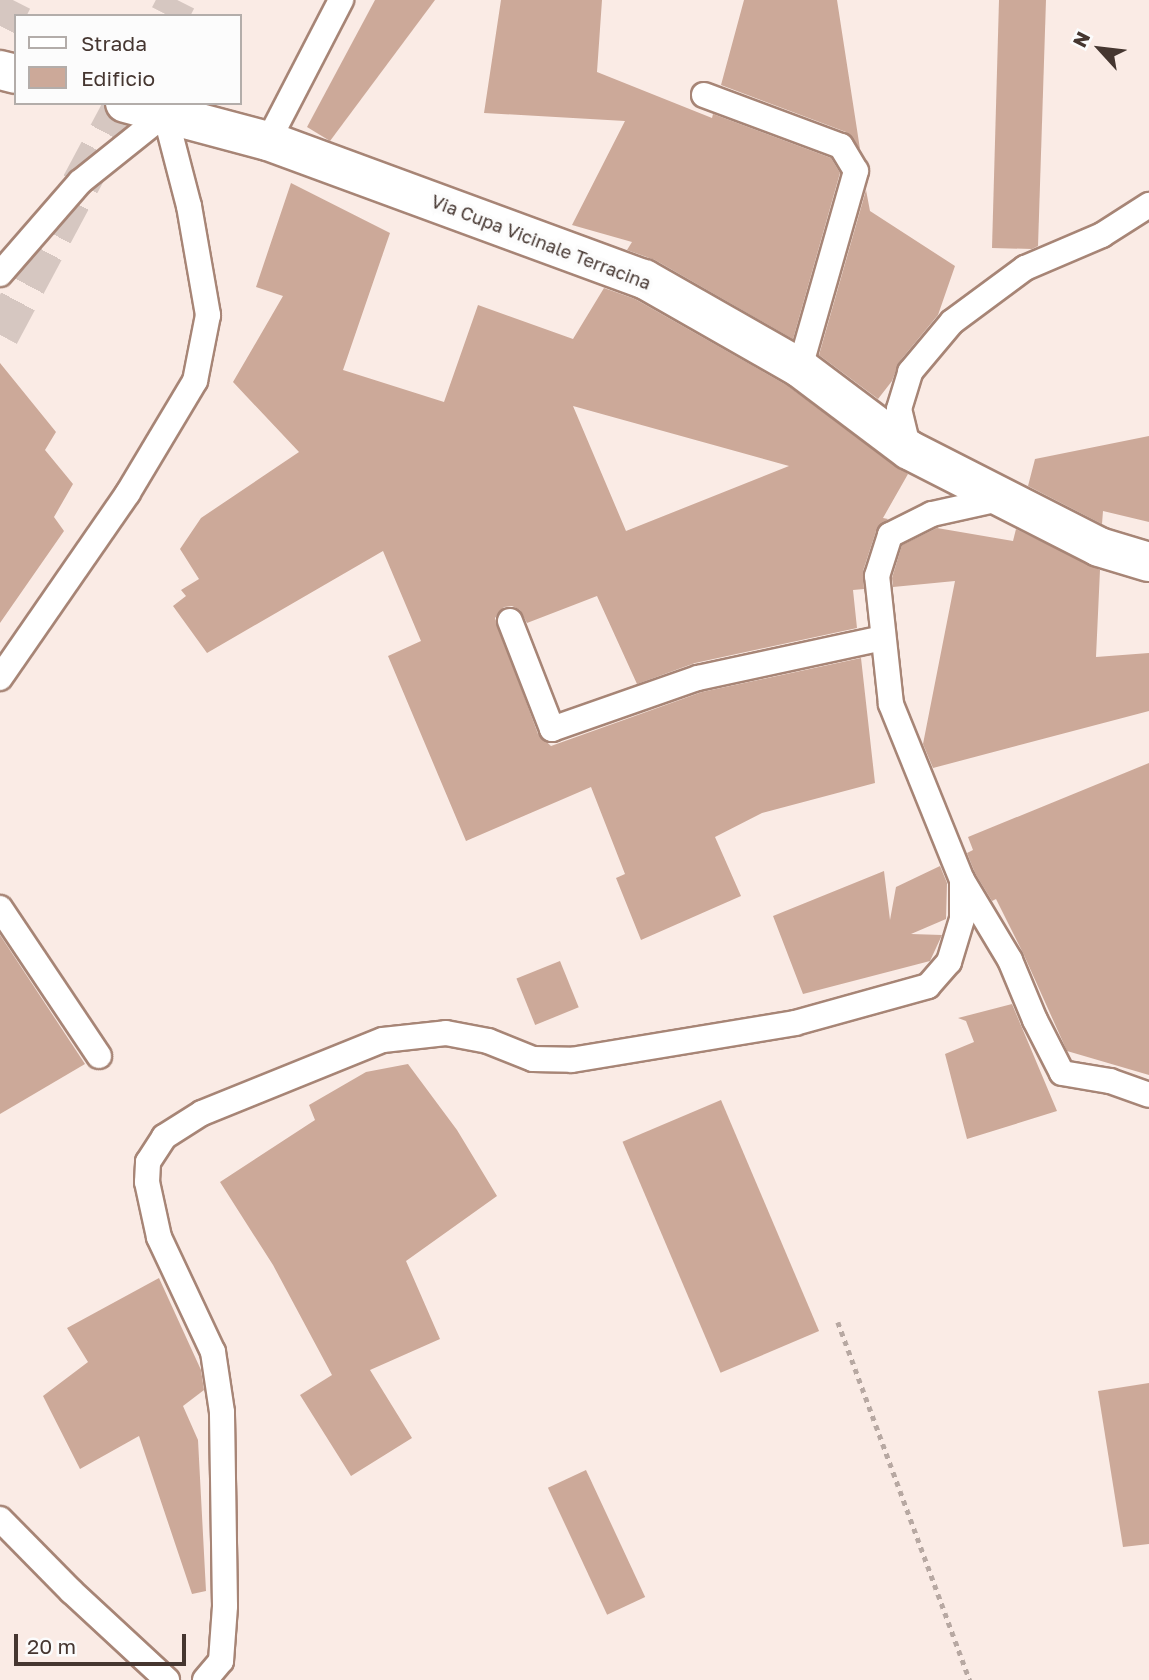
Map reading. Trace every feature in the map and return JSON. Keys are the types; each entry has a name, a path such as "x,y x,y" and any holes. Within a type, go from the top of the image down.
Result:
{"street":[{"name":"Via Cupa Vicinale Terracina","path":"132,105 268,141 644,279 800,368 909,450 1099,547 1149,562"}],"lane":[{"path":"268,141 341,0"},
{"path":"704,95 841,146 856,171 800,368"},
{"path":"0,274 80,182 165,114 189,206 208,315 195,381 128,493 0,678"},
{"path":"909,450 899,409 910,372 952,322 1025,268 1102,235 1149,205"},
{"path":"1004,498 932,514 890,535 877,576 891,704 961,880 1010,960 1035,1020 1062,1073 1110,1081 1149,1095"},
{"path":"510,621 552,729 698,678 883,638"},
{"path":"205,1680 221,1661 225,1606 222,1412 213,1352 159,1237 147,1182 148,1161 164,1138 202,1113 383,1040 446,1033 488,1041 533,1059 572,1060 795,1023 928,986 949,962 962,919 961,880"},
{"path":"0,908 99,1056"},
{"path":"0,1519 89,1609 167,1680"}],"path":[{"path":"838,1322 970,1680"}],"building":[{"path":"375,0 435,0 330,141 307,127"},
{"path":"501,0 602,0 597,72 712,118 713,114 831,158 840,173 793,339 655,260 627,250 632,242 572,225 625,121 484,113"},
{"path":"744,0 837,0 860,149 846,132 721,85"},
{"path":"999,0 1046,0 1038,246 1032,249 992,248"},
{"path":"291,183 390,233 343,370 444,402 478,305 573,339 604,288 635,299 788,386 908,474 883,518 888,519 876,531 863,571 864,589 853,590 857,628 695,663 637,684 597,596 527,623 520,610 512,606 504,607 495,618 538,734 551,746 702,692 861,658 875,783 762,813 715,837 741,896 641,940 616,878 625,874 591,787 466,841 388,656 421,641 383,551 207,653 173,606 186,596 181,590 199,579 180,549 201,518 299,452 233,382 283,296 256,287","holes":["573,406 789,466 626,531"]},
{"path":"866,190 870,211 955,266 938,315 899,362 892,381 878,399 819,355"},
{"path":"0,363 56,432 45,450 73,484 54,517 64,531 0,623"},
{"path":"1149,436 1149,522 1103,511 1102,524 1028,486 1035,459"},
{"path":"937,528 1013,541 1016,529 1100,570 1096,657 1149,653 1149,711 933,768 923,744 955,581 893,587 892,578 902,545"},
{"path":"1149,763 1149,1075 1067,1051 996,899 992,901 975,873 967,853 973,850 968,837"},
{"path":"940,866 947,883 946,919 911,934 942,935 930,961 803,994 773,916 884,871 890,920 896,887"},
{"path":"0,935 85,1064 0,1114"},
{"path":"560,961 579,1007 535,1025 516,979"},
{"path":"1012,1004 1057,1111 967,1139 945,1054 974,1042 966,1021 958,1018"},
{"path":"408,1064 457,1130 497,1196 406,1261 440,1339 370,1370 412,1438 351,1476 300,1395 332,1375 273,1265 220,1182 315,1120 309,1105 366,1072"},
{"path":"721,1100 819,1331 721,1373 623,1142"},
{"path":"159,1278 201,1370 204,1390 183,1406 198,1440 206,1591 192,1594 139,1436 80,1469 43,1396 88,1362 67,1328"},
{"path":"1149,1383 1149,1544 1123,1547 1098,1391"},
{"path":"586,1470 645,1597 607,1615 548,1488"}],"tunnel":[{"path":"0,26 13,0"},
{"path":"170,14 177,0"},
{"path":"0,335 123,105"}]}
